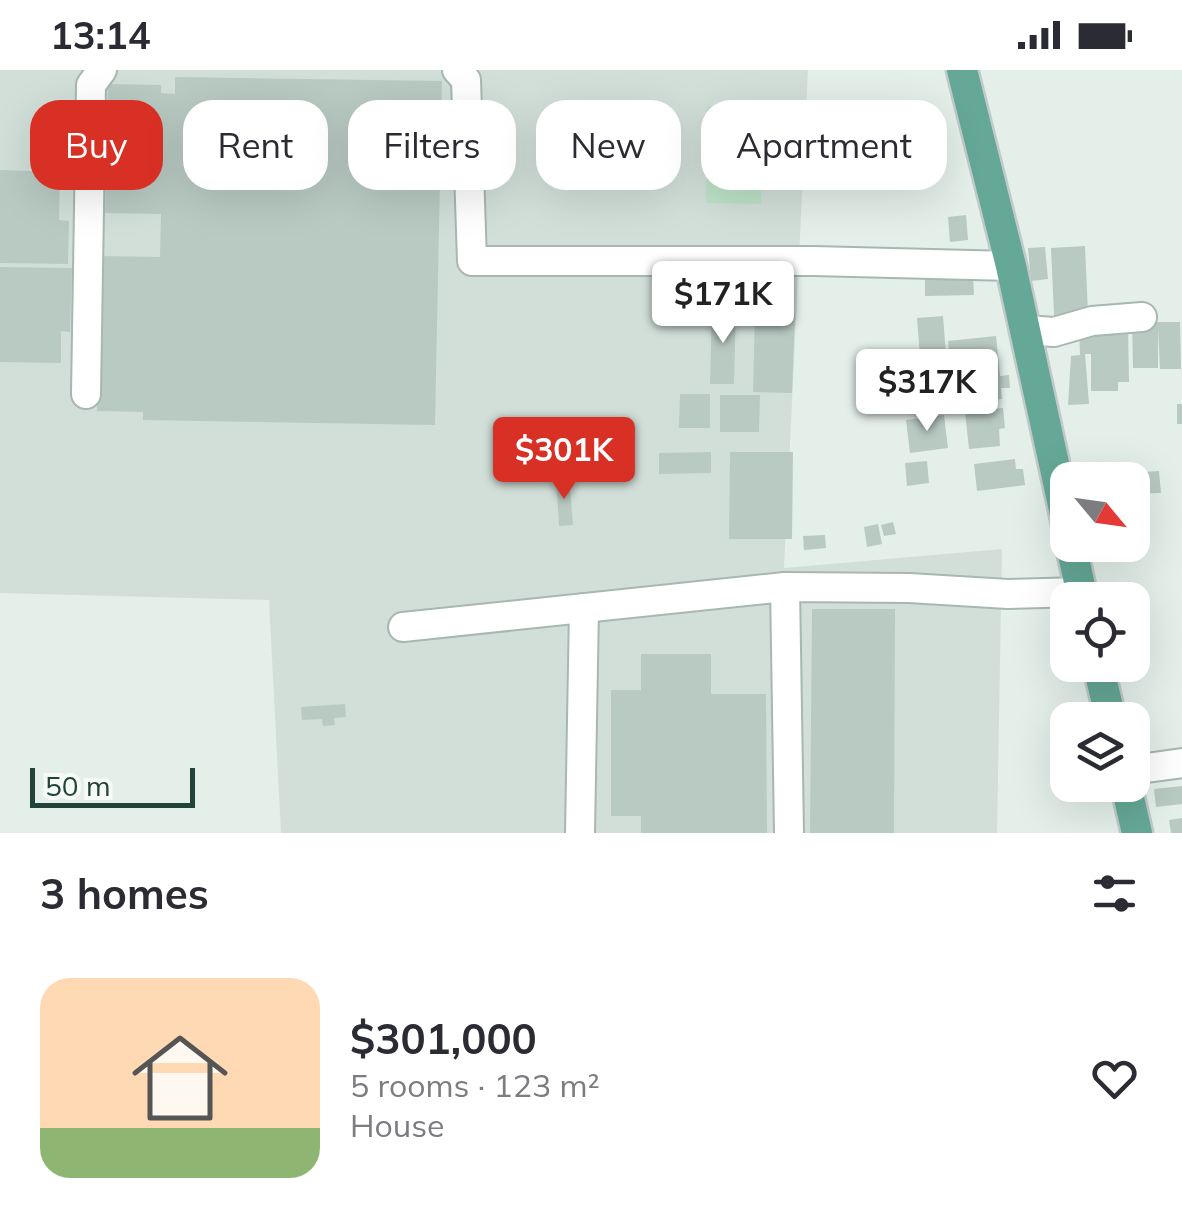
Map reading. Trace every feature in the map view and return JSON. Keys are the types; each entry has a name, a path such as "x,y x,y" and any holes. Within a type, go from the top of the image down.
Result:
{"main road":[{"path":"962,70 1011,266 1054,462"},
{"path":"1130,802 1136,833"}],"street":[{"path":"86,394 91,85 102,70"},
{"path":"457,70 466,80 472,261 813,261 1011,266"},
{"path":"1025,330 1054,332 1092,321 1142,317"},
{"path":"402,627 785,587 1050,595"},
{"path":"785,587 790,833"},
{"path":"580,833 584,608"},
{"path":"1150,767 1182,763"}],"shaded area":[{"path":"0,70 808,70 807,100 701,100 701,190 802,190 784,568 1002,549 997,833 281,833 269,600 0,593"}],"green space":[{"path":"706,190 761,190 761,204 706,203"}],"building":[{"path":"175,77 442,81 442,100 348,100 348,190 440,190 435,425 143,420 143,412 97,411 100,256 160,257 161,214 105,213 106,190 163,190 163,100 108,100 108,84 161,85 161,93 175,94"},
{"path":"0,170 30,171 30,190 60,190 59,220 69,221 68,264 0,263"},
{"path":"966,215 968,240 950,242 948,217"},
{"path":"1085,246 1088,313 1054,315 1051,248"},
{"path":"1045,247 1048,279 1031,281 1028,248"},
{"path":"0,267 72,268 70,332 61,331 61,363 0,362"},
{"path":"973,273 974,295 925,296 925,274"},
{"path":"712,307 736,307 734,384 710,384"},
{"path":"755,312 795,313 792,393 753,392"},
{"path":"943,316 947,367 921,369 917,318"},
{"path":"1132,322 1180,322 1181,369 1160,369 1158,328 1158,368 1133,368"},
{"path":"1128,324 1129,382 1118,382 1118,391 1091,391 1091,354 1085,354 1089,404 1068,405 1071,356 1080,355 1079,325"},
{"path":"996,336 1000,376 1009,375 1010,388 1001,388 1002,399 954,404 948,341"},
{"path":"947,372 951,407 918,411 914,376"},
{"path":"680,394 710,394 710,428 679,428"},
{"path":"720,395 760,395 759,432 720,432"},
{"path":"1177,404 1182,404 1182,424 1177,424"},
{"path":"1003,408 1005,428 999,429 1000,446 969,449 965,412"},
{"path":"944,415 948,448 910,453 906,420"},
{"path":"711,452 711,473 659,474 659,453"},
{"path":"730,452 793,452 792,539 729,539"},
{"path":"1015,459 1016,469 1023,469 1025,485 977,491 974,464"},
{"path":"927,461 929,483 907,486 905,463"},
{"path":"1159,471 1161,493 1150,493 1150,472"},
{"path":"569,477 573,525 559,526 556,478"},
{"path":"893,522 896,534 884,536 881,525"},
{"path":"878,524 882,544 867,547 864,527"},
{"path":"825,535 826,548 804,550 803,536"},
{"path":"812,609 895,609 894,833 810,833"},
{"path":"641,654 711,654 711,694 766,694 767,833 641,833 641,816 611,816 611,690 641,690"},
{"path":"345,704 346,717 334,718 335,725 323,726 322,719 302,720 301,707"},
{"path":"1182,786 1182,804 1156,807 1154,789"},
{"path":"1182,818 1182,833 1171,833 1169,820"}]}
